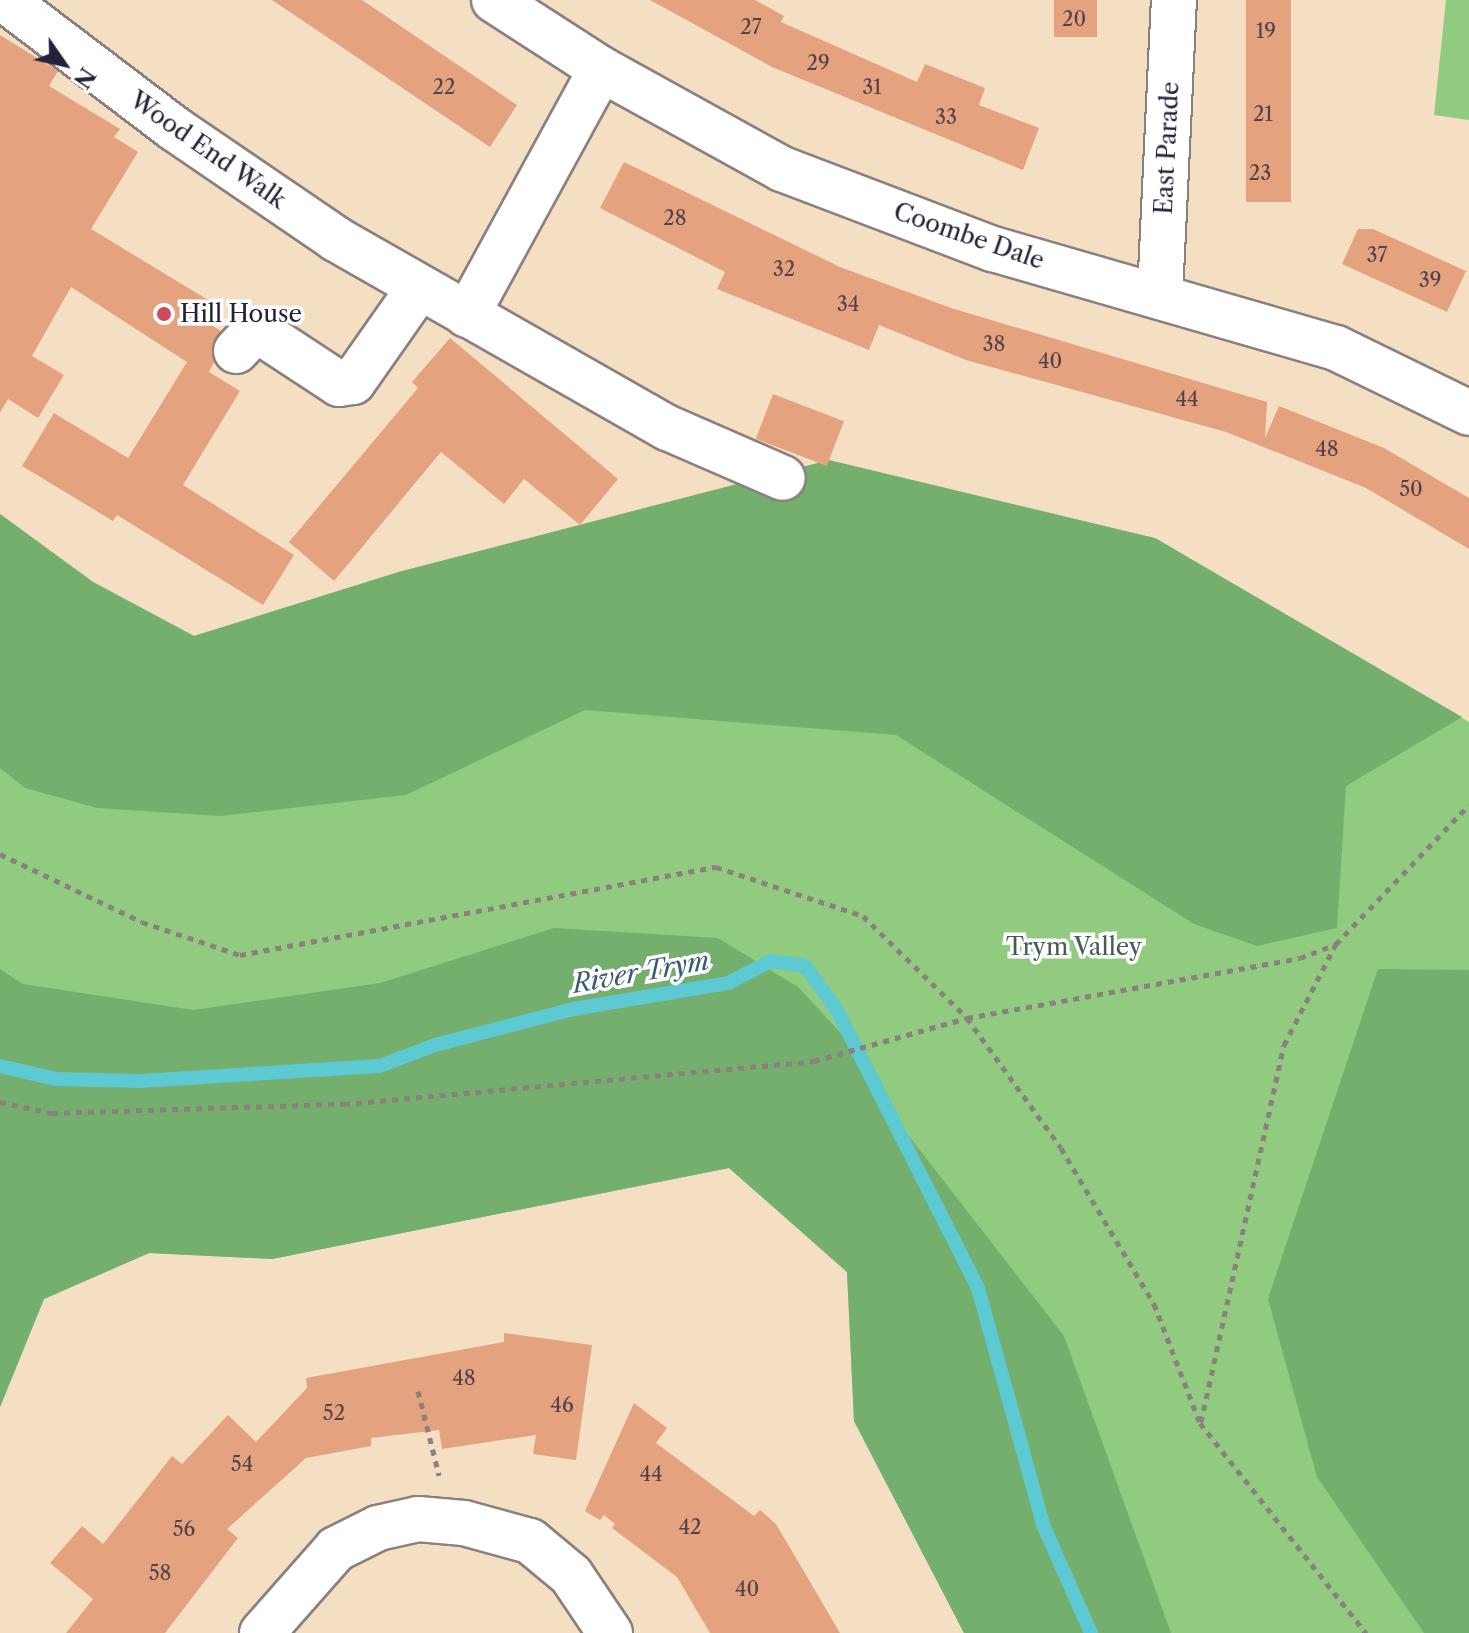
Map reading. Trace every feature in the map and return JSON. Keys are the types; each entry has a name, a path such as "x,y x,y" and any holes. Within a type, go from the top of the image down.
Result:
{"street":[{"name":"Wood End Walk","path":"5,0 175,129 336,239 668,428 783,478"},
{"name":"Coombe Dale","path":"494,0 601,69 782,169 993,249 1336,348 1469,413"},
{"name":"East Parade","path":"1160,295 1174,0"},
{"path":"467,315 601,69"},
{"path":"236,351 250,336 263,334 339,384 353,382 419,288"},
{"path":"262,1633 336,1549 378,1528 418,1519 450,1522 530,1541 571,1575 610,1633"}],"path":[{"path":"1200,1423 1284,1045 1336,944 1469,805"},
{"path":"0,854 142,922 240,955 716,867 863,916 967,1018 1109,1223 1154,1304 1200,1423 1366,1633"},
{"path":"0,1102 52,1113 344,1104 814,1061 877,1040 967,1018 1300,958 1336,944"},
{"path":"418,1391 450,1522"}],"green space":[{"path":"1446,0 1469,0 1469,120 1434,115"},
{"path":"829,460 1155,538 1462,717 1346,786 1337,928 1257,946 1194,924 896,735 585,710 406,795 220,816 97,808 25,788 0,768 0,514 93,582 194,636 402,571"},
{"name":"Trym Valley","path":"0,514 93,582 194,636 402,571 1155,538 1469,722 1469,1633 964,1633 854,1421 847,1272 729,1168 272,1259 149,1253 44,1299 0,1407"},
{"path":"554,928 718,938 798,987 863,1057 905,1131 1064,1336 1171,1633 964,1633 854,1421 847,1272 729,1168 272,1259 149,1253 44,1299 0,1407 0,969 23,984 193,1010 380,983"},
{"path":"1378,969 1469,970 1469,1633 1424,1633 1317,1477 1268,1299"}],"building":[{"path":"272,0 362,0 517,105 490,147"},
{"path":"650,0 755,0 784,16 781,22 917,82 925,64 985,88 979,105 1039,128 1023,170 772,67"},
{"path":"1054,0 1097,0 1097,37 1054,37"},
{"path":"1246,0 1291,0 1291,202 1246,202"},
{"path":"0,35 58,71 49,86 120,129 114,137 138,152 91,229 218,306 208,323 221,331 212,345 214,362 209,372 240,391 183,485 294,555 263,605 117,515 113,521 22,466 54,413 128,458 187,362 71,287 32,356 64,375 38,418 8,399 0,413"},
{"path":"624,162 840,267 951,308 1267,402 1265,438 1279,406 1384,448 1469,498 1469,549 1366,488 1226,432 966,360 879,325 869,350 717,289 725,272 600,208"},
{"path":"1358,229 1373,229 1466,271 1447,312 1342,264"},
{"path":"450,338 618,479 580,525 524,479 504,504 441,452 334,581 289,542 418,388 412,382"},
{"path":"773,394 844,421 827,466 756,439"},
{"path":"504,1333 592,1345 576,1460 533,1454 536,1435 442,1449 439,1430 371,1438 371,1446 306,1458 227,1529 238,1538 165,1633 66,1633 93,1599 50,1563 82,1526 103,1544 172,1456 182,1464 228,1415 256,1442 307,1388 306,1378 504,1342"},
{"path":"634,1403 667,1428 656,1443 754,1516 760,1510 776,1524 840,1633 710,1633 677,1577 612,1528 615,1524 604,1515 600,1520 585,1511"}],"waterway":[{"name":"River Trym","path":"0,1066 56,1079 140,1081 380,1066 435,1045 573,1009 728,983 771,961 805,966 837,1010 978,1288 1044,1527 1091,1633"}],"place":[{"name":"Hill House","path":"164,314"}]}
